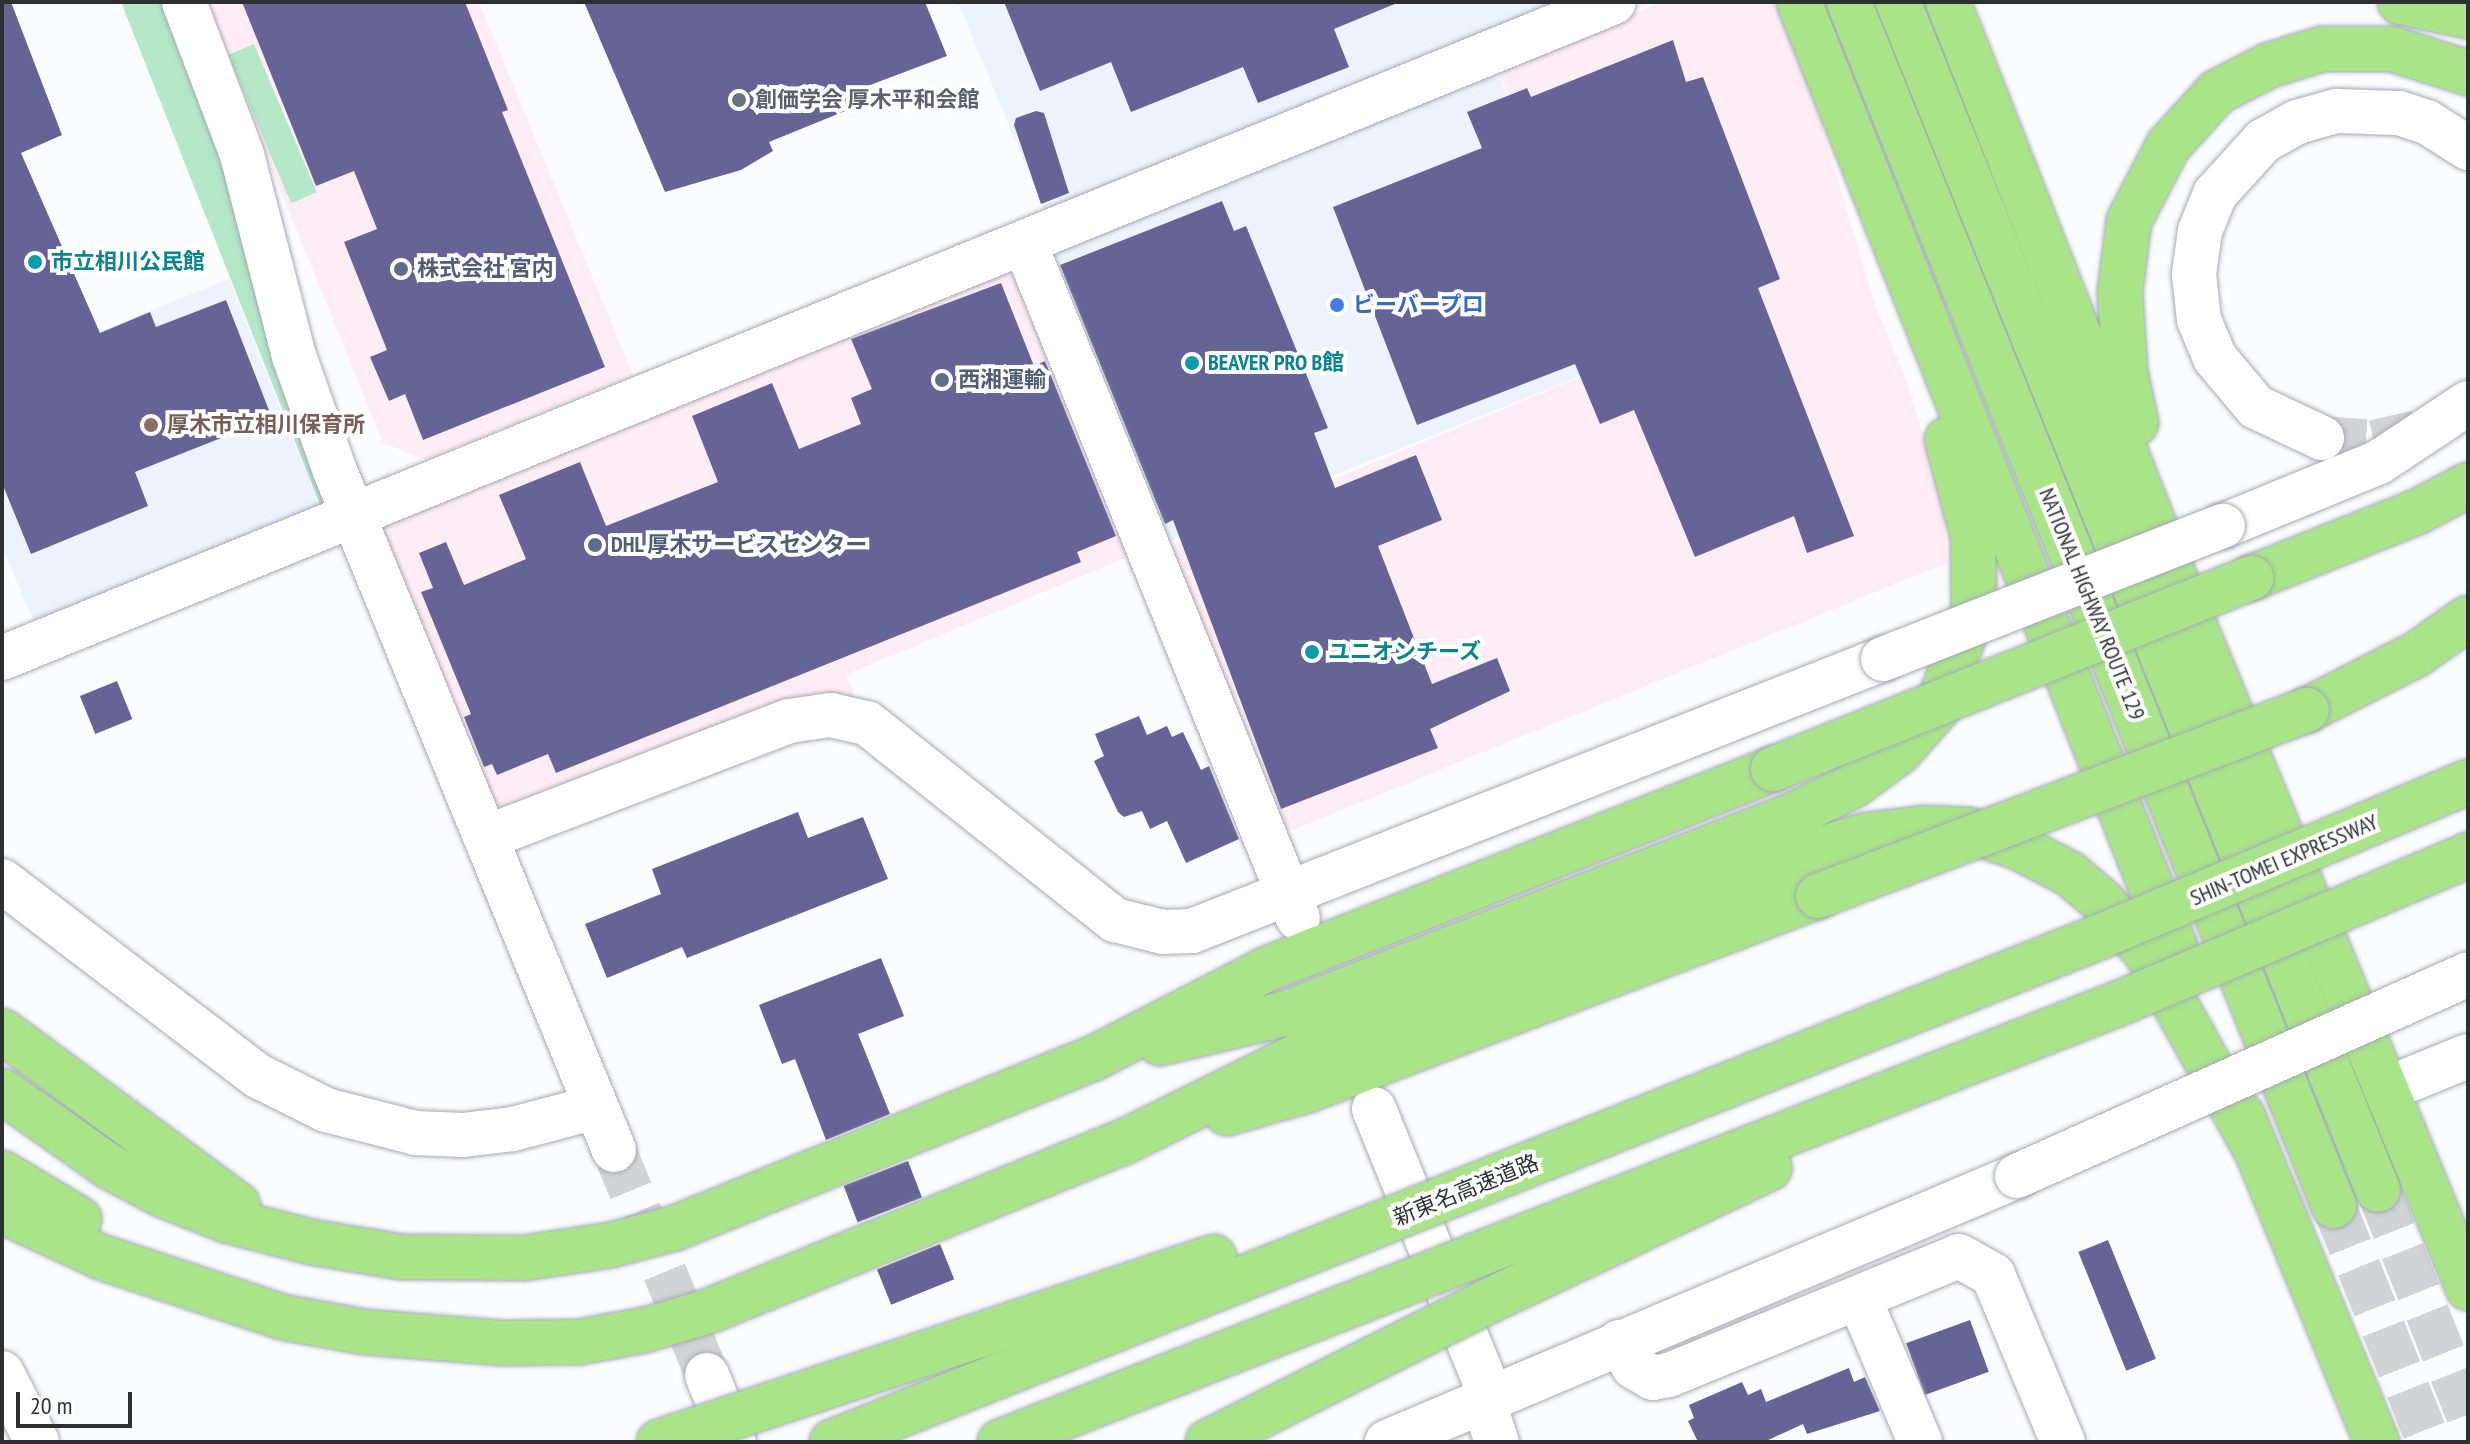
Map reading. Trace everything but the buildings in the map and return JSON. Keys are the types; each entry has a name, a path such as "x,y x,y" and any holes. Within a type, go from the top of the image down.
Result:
{"highway":[{"path":"1799,2 2253,1144 2377,1442"},
{"name":"NATIONAL HIGHWAY ROUTE 129","path":"1849,2 2334,1206"},
{"name":"NATIONAL HIGHWAY ROUTE 129","path":"1898,2 2378,1190"},
{"path":"1948,2 2180,591 2389,1088 2468,1288"},
{"path":"2400,2 2468,16"},
{"path":"2180,591 2125,372 2120,292 2129,221 2168,146 2217,92 2270,65 2322,49 2392,49 2468,73"},
{"path":"1092,1059 1284,1014 1793,815 1854,785 1899,752 1937,709 1955,671 1974,608 1973,536 1872,190"},
{"path":"2,1091 110,1167 163,1195 226,1220 311,1242 418,1257 524,1258 611,1245 675,1228 1092,1059 1267,969 2417,512 2468,485"},
{"path":"1124,1142 1308,1090 2307,710 2417,654 2468,618"},
{"name":"SHIN-TOMEI EXPRESSWAY","path":"2099,937 2468,782"},
{"path":"2,1211 101,1257 282,1317 364,1332 505,1343 579,1342 645,1330 709,1311 1124,1142 1305,1052 1810,852 1867,835 1926,828 1968,830 2018,847 2070,874 2103,902 2146,952 2253,1144"},
{"path":"1000,1442 2127,1000 2468,855"},
{"path":"659,1442 1138,1287 1762,1048 2099,937"},
{"name":"新東名高速道路","path":"832,1442 2099,937"},
{"path":"1208,1442 1482,1304 2127,1000"},
{"path":"2,1031 182,1168 242,1208 311,1242"},
{"path":"2,1173 209,1295"}],"street":[{"path":"184,2 242,155 294,356 352,512 614,1150"},
{"path":"2,658 352,512 1025,244 1614,2"},
{"path":"2322,438 2256,407 2215,358 2199,320 2194,274 2200,231 2215,194 2263,141 2297,122 2336,111 2399,113 2427,122 2468,148"},
{"path":"1025,244 1293,907"},
{"path":"487,837 789,721 831,715 867,723 1115,920 1163,932 1192,931 1293,907 1883,659 2379,462 2468,403"},
{"path":"2,881 258,1076 326,1110 416,1133 463,1135 513,1129 596,1107"},
{"path":"1387,1442 1490,1395 2017,1176 2468,974"},
{"path":"2389,1088 2468,1056"},
{"path":"1374,1109 1490,1395 1486,1409 1497,1442"},
{"path":"1619,1342 1634,1367 1653,1378 1959,1256 1984,1267 1993,1275 2063,1442"},
{"path":"1859,1298 1920,1442"},
{"path":"2,1373 37,1442"},
{"path":"707,1375 734,1442"}],"shaded area":[{"path":"204,2 479,2 633,375 426,460 383,443"},
{"path":"958,2 1556,2 1044,210"},
{"path":"1663,2 1785,2 1874,302 1906,379 1943,503 1947,563 1288,832 1271,827 1159,551 1612,364 1498,69"},
{"path":"1496,69 1614,362 1169,542 1051,249"},
{"path":"1000,269 1017,279 1132,555 846,675 856,700 500,814 380,526"},
{"path":"229,279 320,508 34,622 2,547 2,371"}],"green space":[{"path":"121,2 167,2 240,191 334,506 324,515"},
{"path":"254,44 317,192 291,203 228,55"}],"tunnel":[{"path":"2322,438 2374,442 2426,430"},
{"path":"614,1150 707,1375"},
{"path":"2378,1190 2468,1415"},
{"path":"2334,1206 2429,1442"}],"place":[{"name":"創価学会 厚木平和会館","path":"739,100"},
{"name":"市立相川公民館","path":"35,262"},
{"name":"株式会社 宮内","path":"401,269"},
{"name":"ビーバープロ","path":"1337,305"},
{"name":"BEAVER PRO B館","path":"1192,363"},
{"name":"西湘運輸","path":"942,380"},
{"name":"厚木市立相川保育所","path":"151,425"},
{"name":"DHL 厚木サービスセンター","path":"595,545"},
{"name":"ユニオンチーズ","path":"1312,652"}]}
